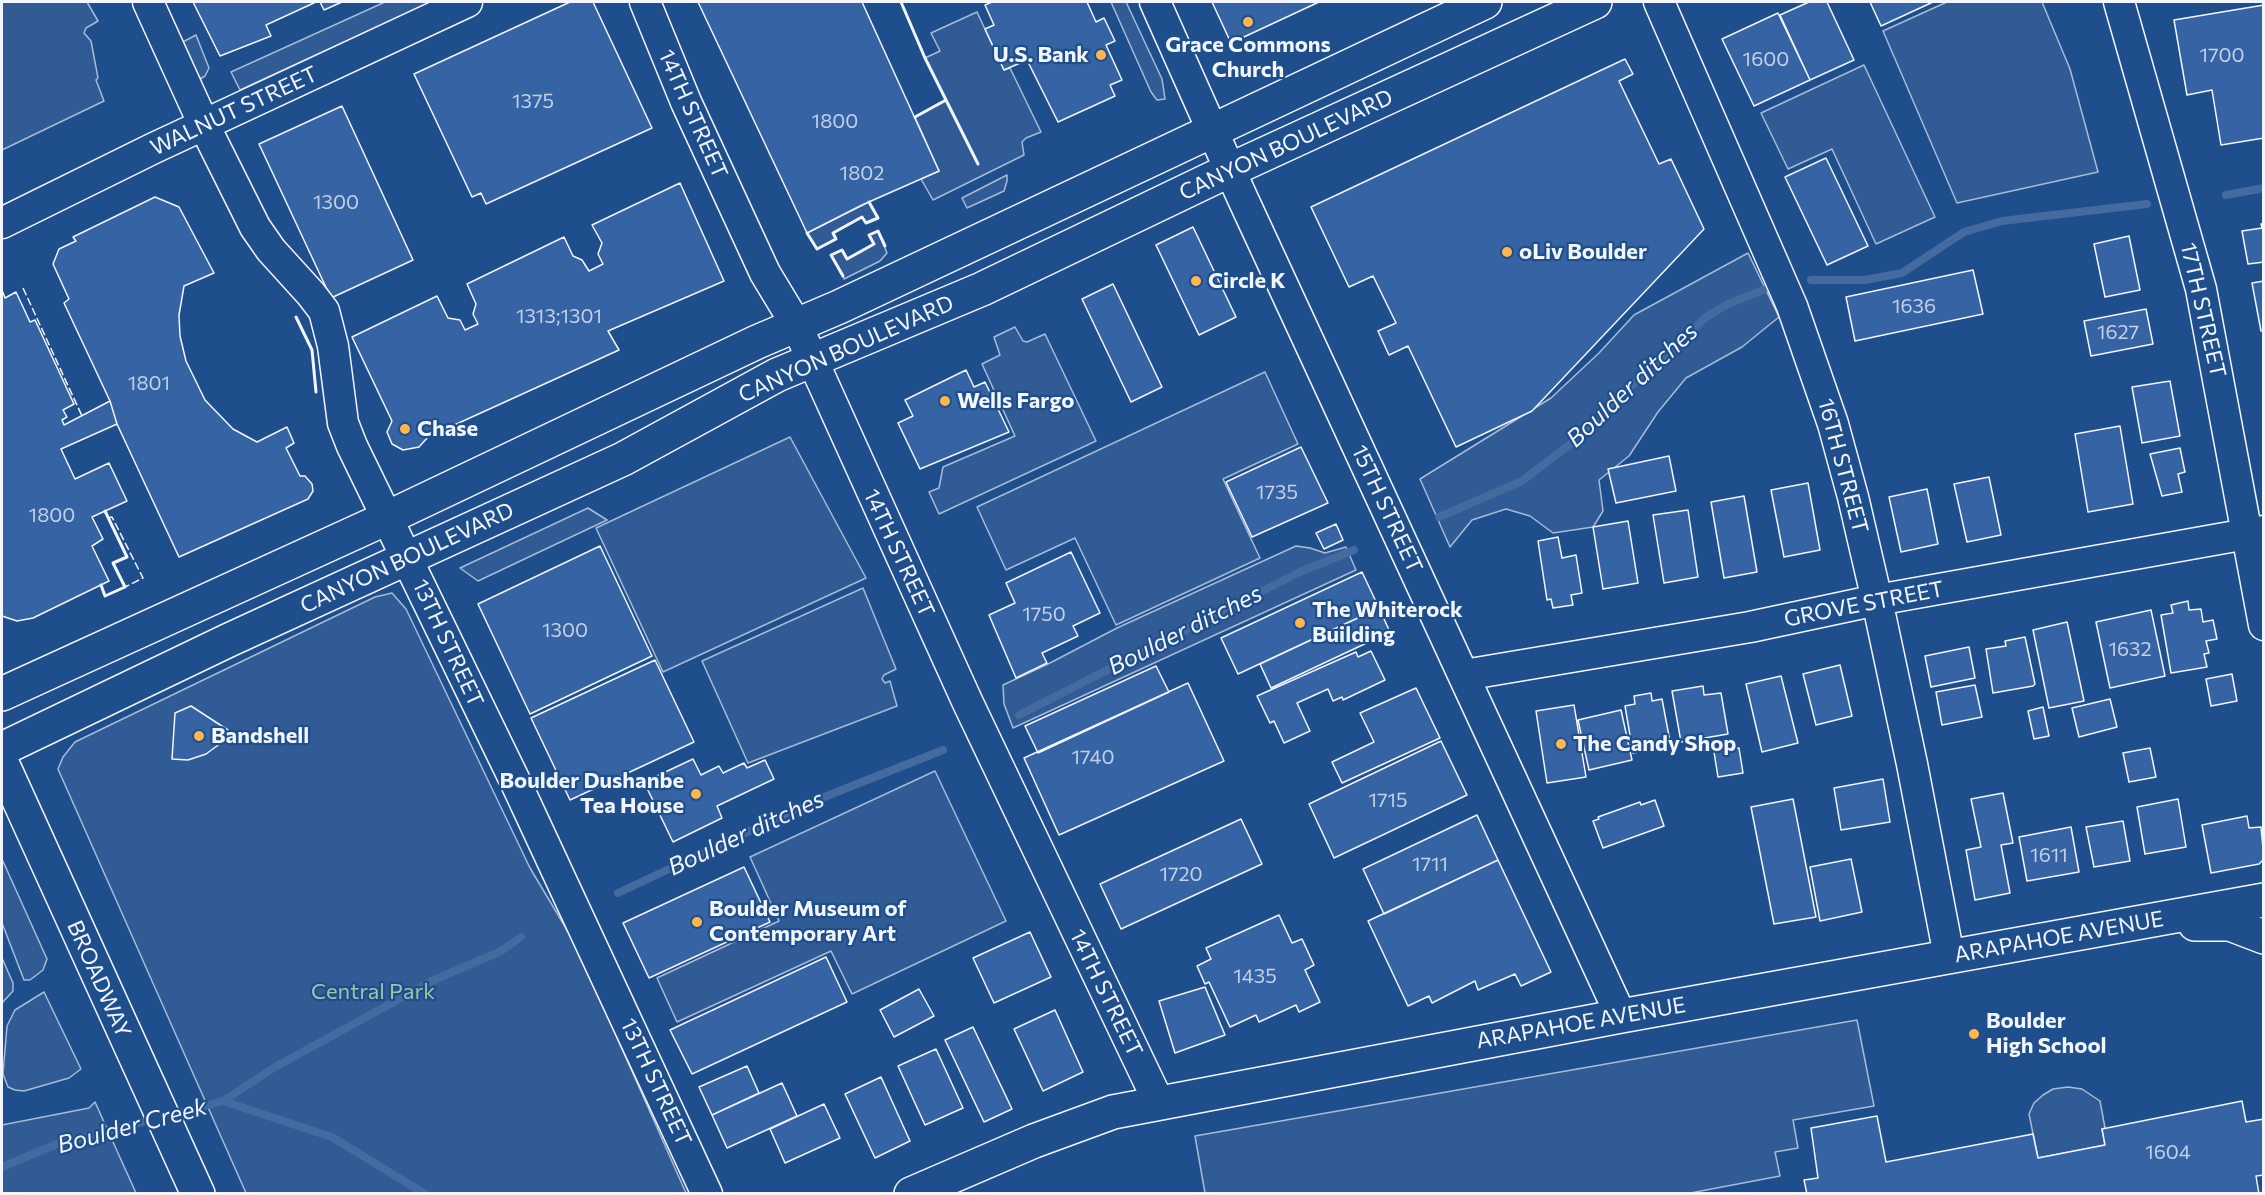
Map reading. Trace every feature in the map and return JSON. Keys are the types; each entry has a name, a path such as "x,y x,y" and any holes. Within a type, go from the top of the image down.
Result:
{"main road":[{"name":"CANYON BOULEVARD","path":"2,694 387,518 757,342 797,326 1485,2"},
{"name":"CANYON BOULEVARD","path":"2,749 249,631 623,459 812,359 982,289 1230,170 1596,2"},
{"name":"BROADWAY","path":"2,763 198,1194"},
{"name":"ARAPAHOE AVENUE","path":"911,1194 1080,1123 1113,1112 1620,1016 2264,900"},
{"path":"2131,924 2230,924 2264,937"}],"street":[{"name":"13TH STREET","path":"148,2 204,125 262,238 324,310 333,346 343,423 360,464 515,782 707,1194"},
{"name":"WALNUT STREET","path":"2,223 204,125 467,2"},
{"name":"14TH STREET","path":"645,2 686,102 760,263 797,326 972,710 1159,1103"},
{"name":"15TH STREET","path":"1155,2 1230,170 1620,1016"},
{"name":"16TH STREET","path":"1659,2 1792,306 1816,369 1853,496 1877,600 1949,956"},
{"name":"17TH STREET","path":"2119,2 2199,281 2255,533 2264,625"},
{"name":"GROVE STREET","path":"1464,675 1750,627 1877,600 2255,533"}],"shaded area":[{"path":"2,2 87,2 98,21 86,28 84,33 91,41 98,78 96,80 104,101 2,150"},
{"path":"385,2 431,2 240,90 231,72"},
{"path":"1111,2 1126,2 1162,79 1165,99 1157,100 1151,92"},
{"path":"1947,2 2042,2 2070,69 2098,172 1957,203 1883,31"},
{"path":"977,12 1004,70 1010,68 1041,132 1022,142 1024,155 933,200 921,179 939,171 915,117 946,100 925,58 940,51 931,33"},
{"path":"196,35 209,68 205,76 197,81 179,44"},
{"path":"1864,65 1935,217 1876,244 1832,149 1788,169 1761,113"},
{"path":"1007,175 1004,191 967,208 962,198"},
{"path":"869,202 878,218 866,223 862,217 833,233 836,239 817,249 807,233"},
{"path":"878,231 887,253 880,261 844,279 831,255 842,250 848,259 874,244 869,235"},
{"path":"1748,253 1779,317 1742,347 1686,378 1658,412 1629,456 1599,480 1603,511 1593,527 1553,533 1530,516 1506,509 1472,520 1450,547 1420,479 1551,398 1599,353 1634,315"},
{"path":"1015,327 1023,341 1027,342 1045,334 1096,441 939,514 929,492 939,488 943,467 1015,436 982,364 1000,355 994,337"},
{"path":"1265,372 1298,444 1223,479 1260,558 1116,625 1075,538 1006,570 977,507"},
{"path":"790,437 866,578 663,672 596,528"},
{"path":"588,508 607,520 478,581 460,568"},
{"path":"1296,546 1325,553 1346,547 1356,570 1013,728 1004,704 1003,685 1117,628"},
{"path":"863,588 896,669 884,675 882,679 885,683 890,681 897,706 748,763 702,661"},
{"name":"Central Park","path":"392,593 406,609 530,868 576,945 686,1193 246,1193 58,769 63,757 75,742 375,597"},
{"path":"935,771 1006,921 852,994 831,951 677,1022 657,978 779,921 750,857"},
{"path":"2,859 47,959 43,970 30,980 24,980 2,923"},
{"path":"2,958 13,983 13,991 2,1003"},
{"path":"44,992 81,1069 69,1078 24,1091 15,1090 8,1087 3,1074 7,1026 15,1010"},
{"path":"1857,1020 1874,1106 1793,1120 1798,1148 1775,1152 1780,1176 1685,1194 1205,1193 1195,1136"},
{"path":"2068,1087 2082,1089 2100,1101 2105,1128 2102,1129 2105,1145 2038,1158 2029,1114 2034,1103 2043,1095 2053,1089"},
{"path":"95,1102 136,1193 2,1193 2,1125 89,1108"}],"building":[{"path":"193,2 316,2 266,25 271,36 220,56"},
{"path":"320,2 342,2 324,10"},
{"path":"570,2 593,2 652,128 486,204 481,193 472,197 414,74"},
{"path":"698,2 862,2 939,171 862,205 807,233"},
{"path":"992,2 1087,2 1096,22 1104,18 1115,41 1106,45 1122,80 1110,85 1115,96 1058,122 1027,60 1004,70 985,29 994,25 985,5"},
{"name":"Grace Commons Church","path":"1212,2 1319,2 1231,43"},
{"path":"1809,2 1827,2 1854,60 1810,80 1780,15"},
{"path":"1870,2 1933,2 1881,26"},
{"path":"2264,5 2264,138 2221,145 2212,90 2187,95 2174,20"},
{"path":"1778,13 1810,80 1754,106 1722,39"},
{"name":"oLiv Boulder","path":"1625,59 1633,74 1619,81 1659,164 1671,159 1704,229 1532,411 1456,447 1408,346 1389,355 1378,331 1396,323 1373,276 1349,287 1311,207"},
{"path":"342,106 413,260 331,298 259,144"},
{"path":"1826,158 1868,246 1827,265 1785,177"},
{"path":"680,183 724,281 608,331 619,350 428,437 419,447 403,450 392,444 387,432 392,421 352,337 437,296 448,318 460,320 465,330 478,324 473,314 476,304 467,284 564,237 573,256 582,260 589,271 603,264 598,254 602,243 592,225"},
{"path":"155,197 179,207 214,273 184,286 179,315 180,336 186,361 205,400 233,429 257,442 287,427 294,443 286,448 300,476 305,476 312,484 313,491 308,499 179,557 64,303 69,299 53,264 59,249 76,241 73,237"},
{"path":"2264,223 2264,262 2248,264 2242,231 2262,228 2261,224"},
{"name":"Circle K","path":"1193,227 1236,317 1199,335 1156,245"},
{"path":"2129,236 2140,290 2105,297 2094,244"},
{"path":"1973,270 1983,314 1855,341 1846,297"},
{"path":"2264,281 2264,331 2261,331 2252,283"},
{"path":"1113,284 1162,387 1131,402 1082,299"},
{"path":"2,290 5,298 16,292 30,322 35,320 74,404 63,410 67,417 62,420 64,425 110,401 117,424 61,449 75,479 109,463 127,501 92,517 103,539 92,546 109,581 33,618 17,621 2,616"},
{"path":"2146,309 2153,344 2091,356 2084,321"},
{"path":"966,370 974,387 985,382 1009,432 920,469 898,423 913,416 905,400"},
{"path":"2170,381 2180,436 2142,443 2132,387"},
{"path":"2120,426 2133,504 2088,512 2075,434"},
{"path":"1301,447 1328,503 1252,537 1226,482"},
{"path":"2180,448 2185,472 2178,474 2182,492 2162,496 2150,454"},
{"path":"1669,456 1676,491 1616,503 1608,469"},
{"path":"1989,477 2001,535 1967,542 1954,484"},
{"path":"1808,483 1820,550 1784,557 1771,490"},
{"path":"1927,489 1938,544 1901,552 1889,497"},
{"path":"1744,496 1757,572 1724,578 1711,502"},
{"path":"1688,510 1698,577 1664,583 1653,515"},
{"path":"1628,521 1638,583 1603,589 1593,527"},
{"path":"1336,524 1343,540 1324,549 1316,533"},
{"path":"1558,537 1562,558 1576,555 1582,593 1571,595 1573,605 1553,608 1551,599 1547,600 1538,541"},
{"path":"600,546 652,656 530,714 478,604"},
{"path":"1071,552 1100,613 1073,626 1078,636 1042,653 1047,663 1016,678 989,615 1015,603 1006,583"},
{"name":"The Whiterock Building","path":"1362,572 1379,608 1238,674 1221,638"},
{"path":"2188,601 2189,610 2201,609 2203,622 2213,620 2217,639 2206,641 2209,653 2204,654 2207,667 2171,673 2161,615 2173,613 2171,605"},
{"path":"1379,608 1390,632 1271,688 1260,664"},
{"path":"2151,610 2165,676 2110,688 2096,622"},
{"path":"2067,622 2084,701 2049,708 2033,630"},
{"path":"2025,637 2035,684 1993,693 1986,649 2006,646 2005,641"},
{"path":"1969,647 1975,678 1931,687 1925,656"},
{"path":"1371,651 1385,680 1343,700 1342,697 1333,701 1328,689 1297,703 1310,731 1284,743 1274,721 1270,723 1257,696 1356,652 1358,657"},
{"path":"655,660 694,742 570,800 531,718"},
{"path":"1840,665 1852,716 1816,725 1803,674"},
{"path":"1156,666 1169,692 1038,753 1025,726"},
{"path":"2232,674 2237,701 2211,706 2206,679"},
{"path":"1781,676 1798,743 1762,752 1746,684"},
{"path":"1188,683 1224,761 1059,835 1024,758"},
{"path":"1975,685 1982,717 1942,725 1936,692"},
{"path":"1703,686 1704,695 1721,693 1728,734 1681,742 1672,691"},
{"path":"1416,688 1440,738 1342,783 1332,762 1374,742 1360,713"},
{"path":"1651,693 1652,701 1662,699 1671,747 1633,753 1625,706 1635,704 1634,696"},
{"path":"2110,699 2117,727 2079,737 2072,708"},
{"name":"The Candy Shop","path":"1574,705 1586,777 1547,783 1536,711"},
{"name":"Bandshell","path":"191,706 228,730 221,743 206,754 188,760 172,759 175,713"},
{"path":"2043,707 2049,736 2034,739 2028,711"},
{"path":"1621,710 1632,760 1589,770 1578,720"},
{"path":"1441,741 1467,795 1334,858 1309,804"},
{"path":"1739,748 1743,773 1718,777 1714,752"},
{"path":"2150,748 2156,777 2129,782 2123,753"},
{"name":"Boulder Dushanbe Tea House","path":"693,759 701,775 719,766 723,773 744,763 747,768 765,760 774,779 717,806 722,818 673,842 644,782"},
{"path":"1883,779 1890,822 1841,830 1834,788"},
{"path":"2003,793 2013,843 2001,845 2010,893 1975,900 1966,850 1981,847 1971,799"},
{"path":"1793,799 1816,917 1774,924 1751,807"},
{"path":"2178,799 2186,847 2145,854 2137,807"},
{"path":"1655,800 1664,826 1603,848 1593,821 1599,819 1598,817 1640,802 1641,805"},
{"path":"1477,815 1498,860 1384,914 1363,869"},
{"path":"2247,816 2249,828 2261,827 2264,859 2259,864 2211,873 2202,825"},
{"path":"1241,819 1262,864 1121,929 1100,884"},
{"path":"2123,821 2130,861 2094,867 2086,827"},
{"path":"2071,827 2079,872 2027,881 2019,837"},
{"path":"1851,859 1862,912 1820,921 1810,867"},
{"path":"1498,860 1551,972 1521,986 1515,974 1478,990 1475,981 1432,1003 1429,996 1408,1006 1368,921"},
{"name":"Boulder Museum of Contemporary Art","path":"744,867 770,922 649,978 623,923"},
{"path":"1279,915 1292,943 1302,939 1314,965 1305,970 1320,1002 1299,1012 1296,1005 1259,1022 1256,1015 1230,1027 1209,982 1205,984 1197,966 1211,959 1206,948"},
{"path":"1030,932 1051,977 994,1003 973,958"},
{"path":"826,957 847,1002 692,1074 670,1030"},
{"path":"1205,987 1225,1035 1175,1053 1159,1001"},
{"path":"919,989 934,1016 894,1037 880,1010"},
{"path":"1055,1010 1083,1072 1043,1091 1014,1029"},
{"path":"973,1027 1012,1109 984,1122 945,1040"},
{"path":"936,1049 963,1108 925,1125 898,1066"},
{"path":"747,1066 759,1093 712,1115 699,1087"},
{"path":"881,1077 910,1141 875,1158 845,1094"},
{"path":"782,1083 797,1116 727,1148 712,1115"},
{"path":"2242,1101 2246,1122 2264,1119 2264,1175 2256,1176 2259,1194 1807,1194 1804,1180 1818,1178 1811,1128 1877,1116 1886,1162 2033,1134 2038,1158 2105,1145 2102,1129"},
{"path":"824,1104 840,1138 785,1163 770,1129"}],"waterway":[{"name":"Boulder ditches","path":"2226,195 2264,188"},
{"name":"Boulder ditches","path":"1811,280 1865,280 1902,273 1964,232 2002,221 2147,204"},
{"name":"Boulder ditches","path":"1439,517 1522,481 1603,419 1618,398 1706,317 1728,304 1763,290"},
{"name":"Boulder ditches","path":"1019,715 1300,572 1354,550"},
{"name":"Boulder ditches","path":"618,893 809,803 943,750"},
{"name":"Boulder ditches","path":"223,1101 275,1067 432,981 501,951 521,937"},
{"name":"Boulder Creek","path":"171,1115 223,1101 332,1137 425,1194"},
{"name":"Boulder Creek","path":"2,1167 57,1144 155,1119"}],"fence":[{"path":"23,288 82,416"},
{"path":"108,518 112,517 143,578 125,587"}],"wall":[{"path":"901,2 946,100 915,117"},
{"path":"946,100 978,164"},
{"path":"807,233 817,249 836,239 833,233 862,217 866,223 878,218 869,202"},
{"path":"843,276 831,255 842,250 847,259 874,244 869,235 878,231 885,246"},
{"path":"296,317 312,350 316,392"},
{"path":"101,585 105,596 125,587 113,563 127,557 105,511"}],"place":[{"name":"Grace Commons Church","path":"1248,22"},
{"name":"U.S. Bank","path":"1101,55"},
{"name":"oLiv Boulder","path":"1507,252"},
{"name":"Circle K","path":"1196,281"},
{"name":"Wells Fargo","path":"945,401"},
{"name":"Chase","path":"405,429"},
{"name":"The Whiterock Building","path":"1300,623"},
{"name":"Bandshell","path":"199,736"},
{"name":"The Candy Shop","path":"1561,744"},
{"name":"Boulder Dushanbe Tea House","path":"696,794"},
{"name":"Boulder Museum of Contemporary Art","path":"697,922"},
{"name":"Boulder High School","path":"1974,1034"}]}
